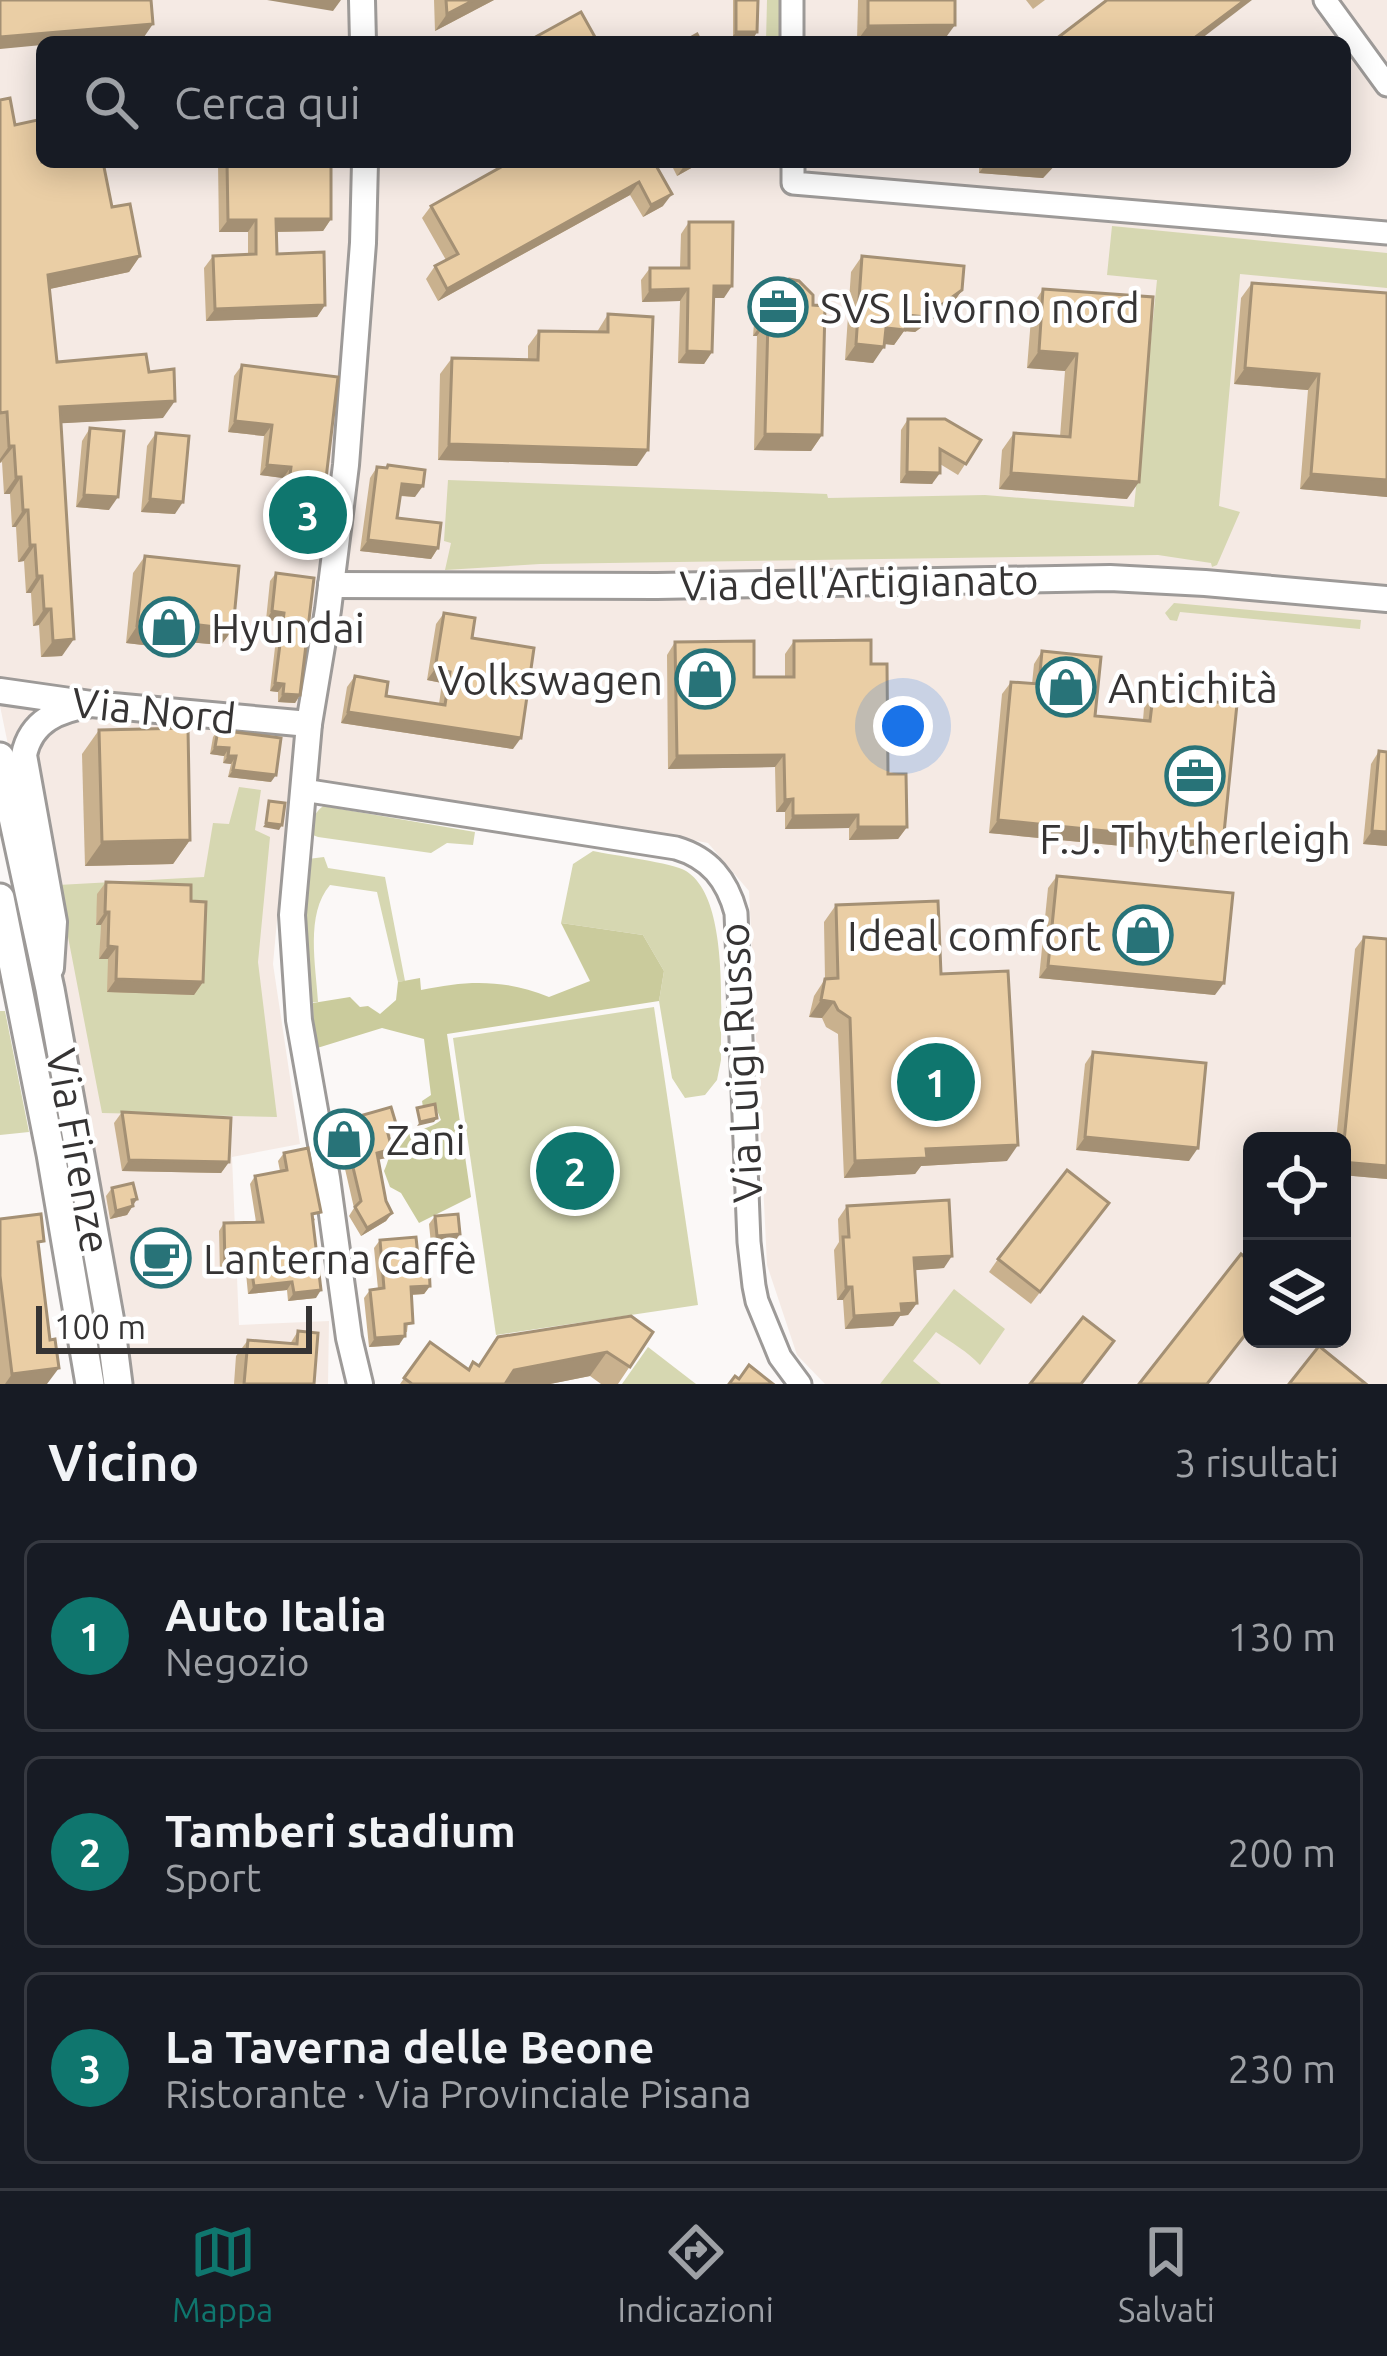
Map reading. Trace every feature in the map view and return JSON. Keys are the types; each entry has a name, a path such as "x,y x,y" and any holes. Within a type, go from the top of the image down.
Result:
{"main road":[{"name":"Via Firenze","path":"0,757 50,989 118,1384"},
{"name":"Via Firenze","path":"0,898 90,1384"}],"street":[{"path":"362,0 363,36"},
{"path":"791,0 792,36"},
{"path":"1325,0 1351,36"},
{"path":"1351,36 1387,86"},
{"path":"360,1384 299,1020 292,915 309,724 346,465 365,168"},
{"path":"793,168 793,183 1387,233"},
{"name":"Via dell'Artigianato","path":"331,585 692,586 1110,578 1387,599"},
{"name":"Via Nord","path":"0,691 309,724"},
{"name":"Via Firenze","path":"50,989 54,922 24,755 28,738 41,723 68,708 91,704"},
{"name":"Via Luigi Russo","path":"303,790 676,848 712,867 726,886 736,914 748,1242 757,1301 780,1357 800,1384"}],"shaded area":[{"path":"0,0 1387,0 1387,1384 825,1384 797,1355 767,1265 749,891 708,843 290,777 273,964 300,1144 232,1157 239,1325 329,1321 328,1384 131,1384 127,1320 0,706"}],"green space":[{"path":"767,0 780,0 780,36 766,36"},
{"path":"1112,226 1387,253 1387,288 1240,274 1219,506 1240,512 1217,565 1158,555 540,564 445,570 451,543 444,541 448,480 827,494 828,498 985,495 1134,507 1157,280 1107,275"},
{"path":"1174,603 1361,620 1360,629 1180,612 1177,621 1170,620 1165,613"},
{"path":"239,787 261,790 255,830 270,837 258,962 277,1117 102,1113 58,885 204,877 213,823 229,824","holes":["98,894 194,994 100,959"]},
{"path":"323,806 475,832 473,845 447,843 431,853 318,837 313,835 313,822"},
{"path":"593,851 686,871 710,905 720,958 721,1060 717,1080 705,1095 685,1098 672,1078 659,1001 664,971 643,935 561,923 573,864"},
{"path":"324,857 328,868 385,877 405,981 398,982 377,892 330,885 315,925 318,1002 306,1003 301,944 308,859"},
{"path":"561,923 643,935 664,971 659,1001 447,1034 471,1197 419,1223 401,1193 390,1187 384,1171 400,1139 441,1120 434,1103 423,1107 422,1101 431,1095 424,1039 382,1028 314,1049 313,1003 350,997 360,1007 380,1014 396,1000 398,982 420,978 421,990 486,983 549,997 590,981"},
{"path":"654,1007 698,1305 496,1335 453,1038"},
{"path":"0,1011 5,1011 29,1132 0,1135"},
{"path":"954,1289 1005,1329 980,1365 936,1332 913,1361 941,1384 880,1384"},
{"path":"648,1347 696,1384 622,1384"}],"building":[{"path":"0,0 151,0 153,24 0,37"},
{"path":"446,0 474,0 447,14"},
{"path":"736,0 758,0 757,32 736,32"},
{"path":"868,0 955,0 955,25 868,26"},
{"path":"1107,0 1245,0 1197,36 1060,36"},
{"path":"581,12 594,36 537,36"},
{"path":"10,98 15,125 36,120 36,168 104,168 112,207 130,204 140,256 48,275 57,362 146,354 149,372 174,369 175,401 60,407 74,639 53,641 51,609 44,609 42,576 37,576 35,545 30,545 28,510 23,510 21,477 16,477 14,446 9,446 7,412 0,413 0,100"},
{"path":"227,168 331,168 331,219 276,219 277,254 324,252 325,305 215,309 213,256 256,254 256,220 228,220"},
{"path":"499,168 657,168 672,194 651,205 639,182 447,289 435,266 458,254 431,206"},
{"path":"689,222 733,222 732,286 714,286 712,352 687,351 688,289 650,290 650,268 689,268"},
{"path":"862,256 964,266 962,290 925,317 907,315 905,330 886,328 884,347 856,344"},
{"path":"789,279 799,281 813,295 813,305 825,306 822,435 765,434 766,296 773,286"},
{"path":"1252,283 1387,293 1387,480 1311,474 1319,374 1245,368"},
{"path":"1043,289 1153,297 1139,482 1011,473 1014,433 1070,437 1077,354 1039,351"},
{"path":"608,314 653,317 648,450 449,444 452,358 538,360 539,331 608,332"},
{"path":"242,365 338,377 319,538 288,535 289,521 284,520 291,467 267,465 272,425 235,421"},
{"path":"908,419 945,419 981,440 966,464 940,449 940,473 907,472"},
{"path":"90,428 124,431 118,497 84,495"},
{"path":"156,433 189,436 183,502 150,499"},
{"path":"377,467 425,470 423,486 402,484 397,518 441,523 438,548 368,540"},
{"path":"145,556 239,566 233,629 173,622 172,630 137,626"},
{"path":"276,573 314,578 300,695 283,694 284,684 275,683 284,613 272,611"},
{"path":"444,613 475,618 472,638 534,648 521,738 348,712 355,676 388,682 386,696 445,705 450,672 435,669"},
{"path":"871,640 871,664 887,664 888,774 906,774 907,827 858,827 858,815 793,816 793,799 785,800 784,755 677,756 675,642 754,641 754,677 794,677 794,641"},
{"path":"1042,651 1101,657 1095,716 1150,721 1153,696 1237,704 1223,843 998,820 1011,682 1039,684"},
{"path":"188,728 190,840 102,842 99,730"},
{"path":"218,730 281,738 276,775 233,770 236,756 228,756 229,748 215,747"},
{"path":"1379,751 1387,752 1387,832 1372,831"},
{"path":"269,801 285,803 282,825 266,823"},
{"path":"1057,876 1233,893 1224,983 1048,966"},
{"path":"106,882 191,885 191,901 206,902 203,982 116,979 117,947 108,946"},
{"path":"938,901 941,974 1008,971 1018,1145 926,1149 927,1158 855,1161 850,1018 834,1002 821,1000 825,979 838,978 836,905"},
{"path":"1364,937 1387,939 1387,1166 1351,1163 1351,1132 1345,1132"},
{"path":"1093,1052 1206,1063 1198,1148 1085,1137"},
{"path":"435,1104 437,1118 420,1122 417,1108"},
{"path":"391,1107 397,1127 387,1130 392,1149 377,1153 392,1213 367,1228 355,1207 361,1201 342,1121"},
{"path":"122,1112 231,1118 229,1162 129,1160"},
{"path":"308,1148 321,1212 312,1214 321,1290 294,1293 292,1282 254,1286 251,1266 225,1265 224,1223 263,1222 255,1176 287,1170 284,1153"},
{"path":"1067,1170 1109,1203 1040,1292 998,1259"},
{"path":"133,1183 137,1199 132,1200 133,1206 116,1211 112,1188"},
{"path":"949,1200 952,1256 914,1258 917,1303 901,1304 902,1313 854,1316 852,1287 846,1287 843,1237 849,1237 847,1206"},
{"path":"41,1214 44,1241 38,1242 50,1340 55,1339 59,1368 12,1374 0,1276 0,1219"},
{"path":"458,1214 460,1234 437,1236 435,1216"},
{"path":"416,1237 419,1266 429,1265 430,1286 411,1287 413,1323 405,1324 405,1336 375,1338 370,1290 384,1288 380,1240"},
{"path":"172,1238 176,1264 155,1268 150,1240"},
{"path":"1241,1254 1243,1338 1207,1384 1139,1384"},
{"path":"631,1316 653,1332 630,1367 607,1352 514,1370 505,1384 412,1384 404,1378 430,1342 469,1370 473,1362 479,1366 498,1337"},
{"path":"1083,1317 1114,1341 1081,1384 1030,1384"},
{"path":"298,1331 318,1333 314,1384 244,1384 248,1340 297,1344"},
{"path":"1321,1348 1366,1384 1289,1384"},
{"path":"749,1365 773,1384 729,1384"}],"place":[{"name":"SVS Livorno nord","path":"778,307"},
{"name":"La Taverna delle Beone","path":"308,515"},
{"name":"Hyundai","path":"169,627"},
{"name":"Volkswagen","path":"705,679"},
{"name":"Antichità","path":"1066,687"},
{"name":"F.J. Thytherleigh","path":"1195,776"},
{"name":"Ideal comfort","path":"1143,935"},
{"name":"Auto Italia","path":"936,1082"},
{"name":"Zani","path":"344,1139"},
{"name":"Tamberi stadium","path":"575,1171"},
{"name":"Lanterna caffè","path":"161,1258"}]}
